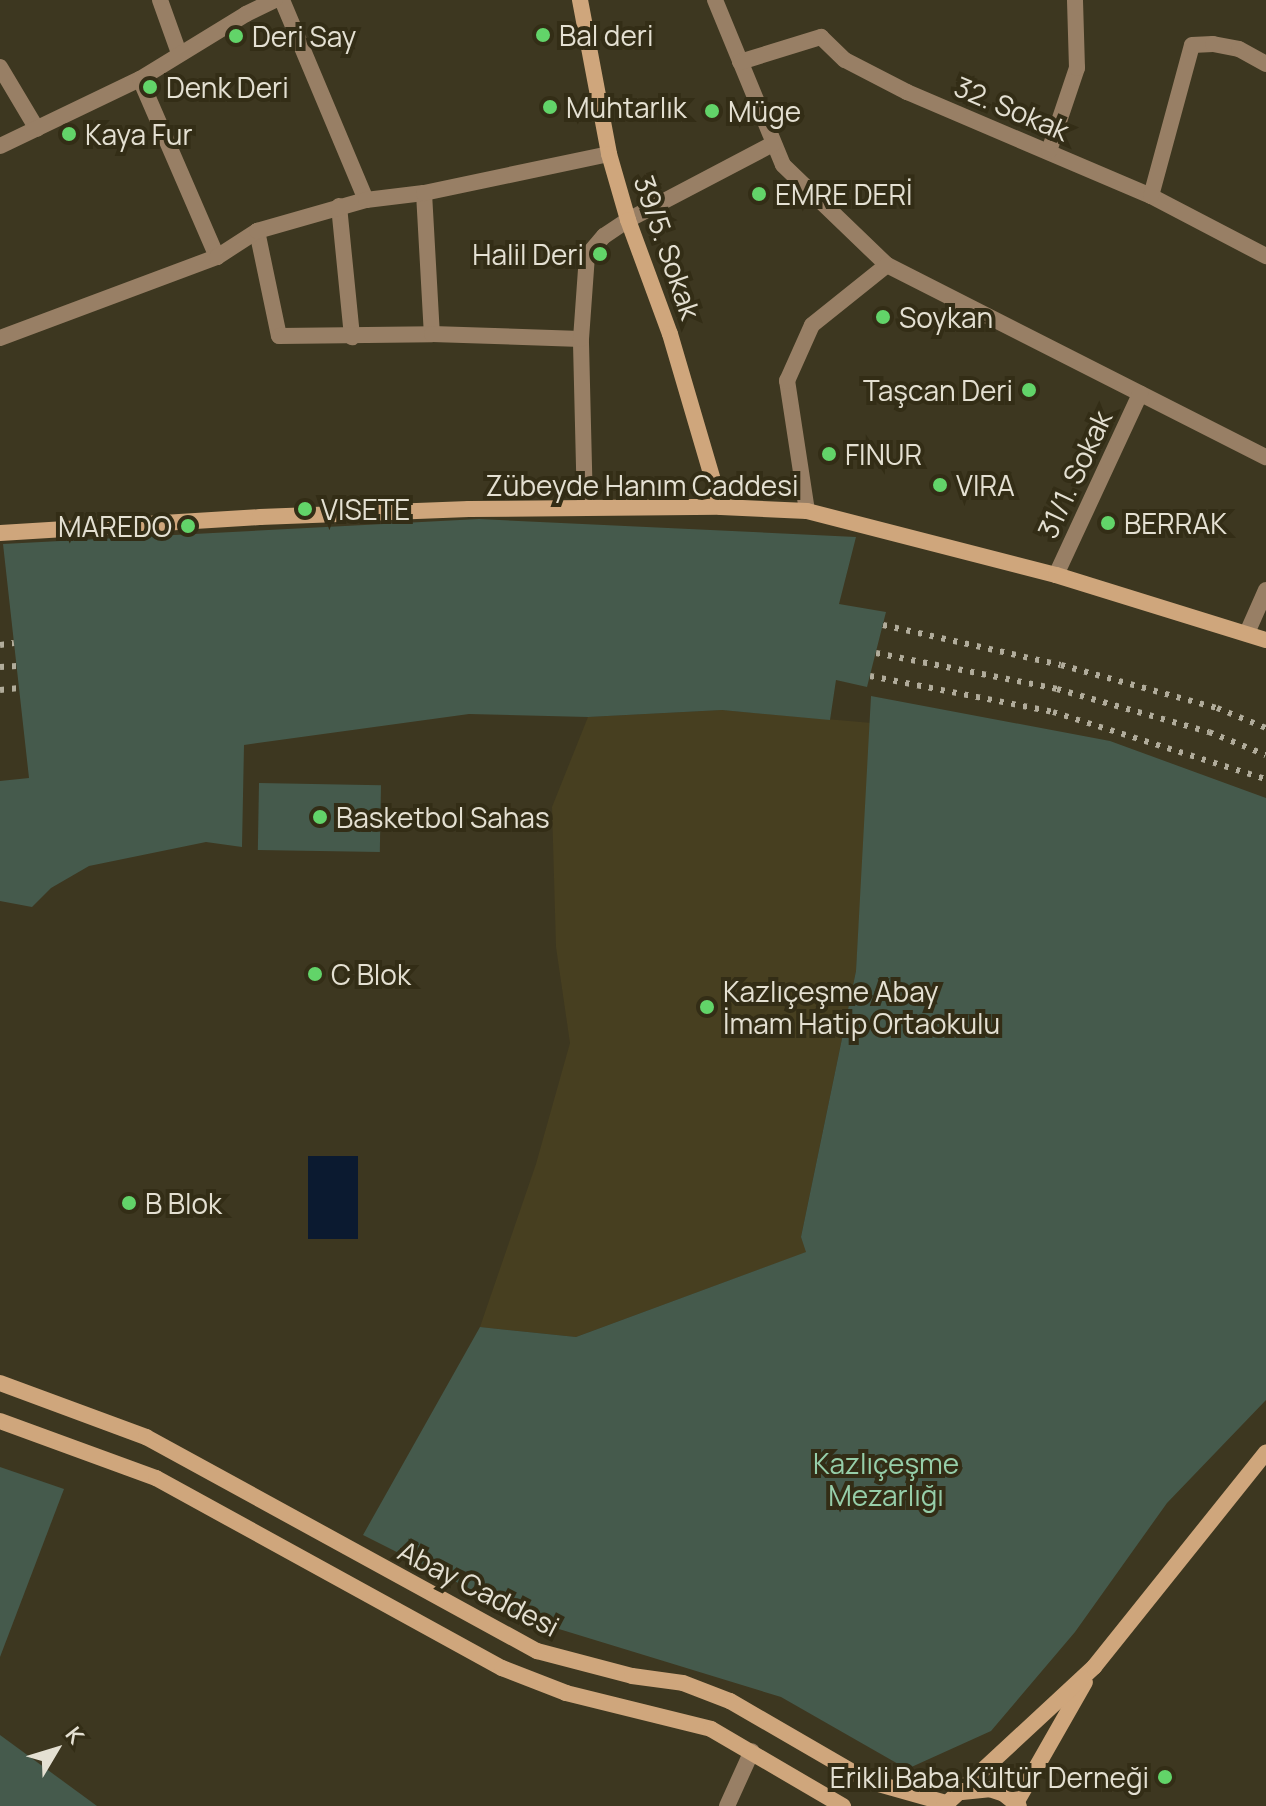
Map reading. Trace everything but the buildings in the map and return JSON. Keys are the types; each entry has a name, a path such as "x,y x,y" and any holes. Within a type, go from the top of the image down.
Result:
{"street":[{"path":"160,0 179,53"},
{"path":"0,146 140,79 243,7 275,0"},
{"path":"282,0 366,200"},
{"name":"39/5. Sokak","path":"580,0 609,154 628,220 670,334 721,507"},
{"path":"715,0 783,165 887,265 1266,457"},
{"path":"1049,151 1077,68 1075,0"},
{"name":"32. Sokak","path":"740,62 821,37 845,60 907,92 1151,196 1266,256"},
{"path":"1151,196 1192,45 1213,44 1239,49 1266,64"},
{"path":"0,67 37,129"},
{"path":"140,79 217,257"},
{"path":"585,507 581,339 587,256 604,236 628,220 773,144"},
{"path":"0,338 217,257 257,231 339,206 424,193 609,154"},
{"path":"424,193 432,334"},
{"path":"339,206 352,337"},
{"path":"257,231 279,336 432,334 581,339"},
{"path":"807,511 787,381 812,325 887,265"},
{"name":"31/1. Sokak","path":"1056,575 1140,394"},
{"name":"Zübeyde Hanım Caddesi","path":"0,533 260,517 585,507 721,507 807,511 1056,575 1266,640"},
{"path":"1247,633 1266,590"},
{"name":"Abay Caddesi","path":"0,1383 146,1437 537,1651 632,1676 683,1683 730,1701 868,1781 949,1801 989,1789 1017,1804"},
{"name":"Abay Caddesi","path":"0,1421 156,1478 502,1668 566,1693 711,1729 843,1806"},
{"path":"949,1801 1094,1667 1266,1452"},
{"path":"1017,1804 1094,1667"},
{"path":"727,1806 752,1751"}],"shaded area":[{"name":"Kazlıçeşme Abay İmam Hatip Ortaokulu","path":"722,710 872,723 856,971 801,1237 807,1252 576,1337 480,1327 536,1164 570,1043 556,947 552,807 588,717"}],"green space":[{"path":"479,519 856,537 839,604 886,612 867,687 836,680 830,720 722,710 588,717 469,714 244,745 242,847 206,842 89,866 51,888 32,907 0,901 0,781 29,778 3,544"},
{"name":"Kazlıçeşme Mezarlığı","path":"871,696 1110,741 1266,798 1266,1400 1167,1503 1075,1632 991,1731 907,1769 781,1697 536,1622 363,1535 480,1327 576,1337 806,1252 801,1237 856,971"},
{"name":"Basketbol Sahas","path":"259,783 381,785 380,852 258,850"},
{"path":"0,1467 64,1489 0,1657"},
{"path":"0,1735 97,1806 0,1806"}],"water":[{"path":"308,1156 358,1156 358,1239 308,1239"}],"railway":[{"path":"883,625 1061,665 1217,708 1266,728"},
{"path":"0,645 14,643"},
{"path":"876,653 1057,689 1209,732 1266,755"},
{"path":"0,667 17,666"},
{"path":"870,676 1053,712 1266,779"},
{"path":"0,690 19,688"}],"place":[{"name":"Bal deri","path":"543,35"},
{"name":"Deri Say","path":"236,36"},
{"name":"Denk Deri","path":"150,87"},
{"name":"Muhtarlık","path":"550,107"},
{"name":"Müge","path":"712,111"},
{"name":"Kaya Fur","path":"69,134"},
{"name":"EMRE DERİ","path":"759,194"},
{"name":"Halil Deri","path":"600,254"},
{"name":"Soykan","path":"883,317"},
{"name":"Taşcan Deri","path":"1029,390"},
{"name":"FINUR","path":"829,454"},
{"name":"VIRA","path":"940,485"},
{"name":"VISETE","path":"305,509"},
{"name":"BERRAK","path":"1108,523"},
{"name":"MAREDO","path":"188,526"},
{"name":"Basketbol Sahas","path":"320,817"},
{"name":"C Blok","path":"315,974"},
{"name":"Kazlıçeşme Abay İmam Hatip Ortaokulu","path":"707,1007"},
{"name":"B Blok","path":"129,1203"},
{"name":"Erikli Baba Kültür Derneği","path":"1165,1777"}]}
